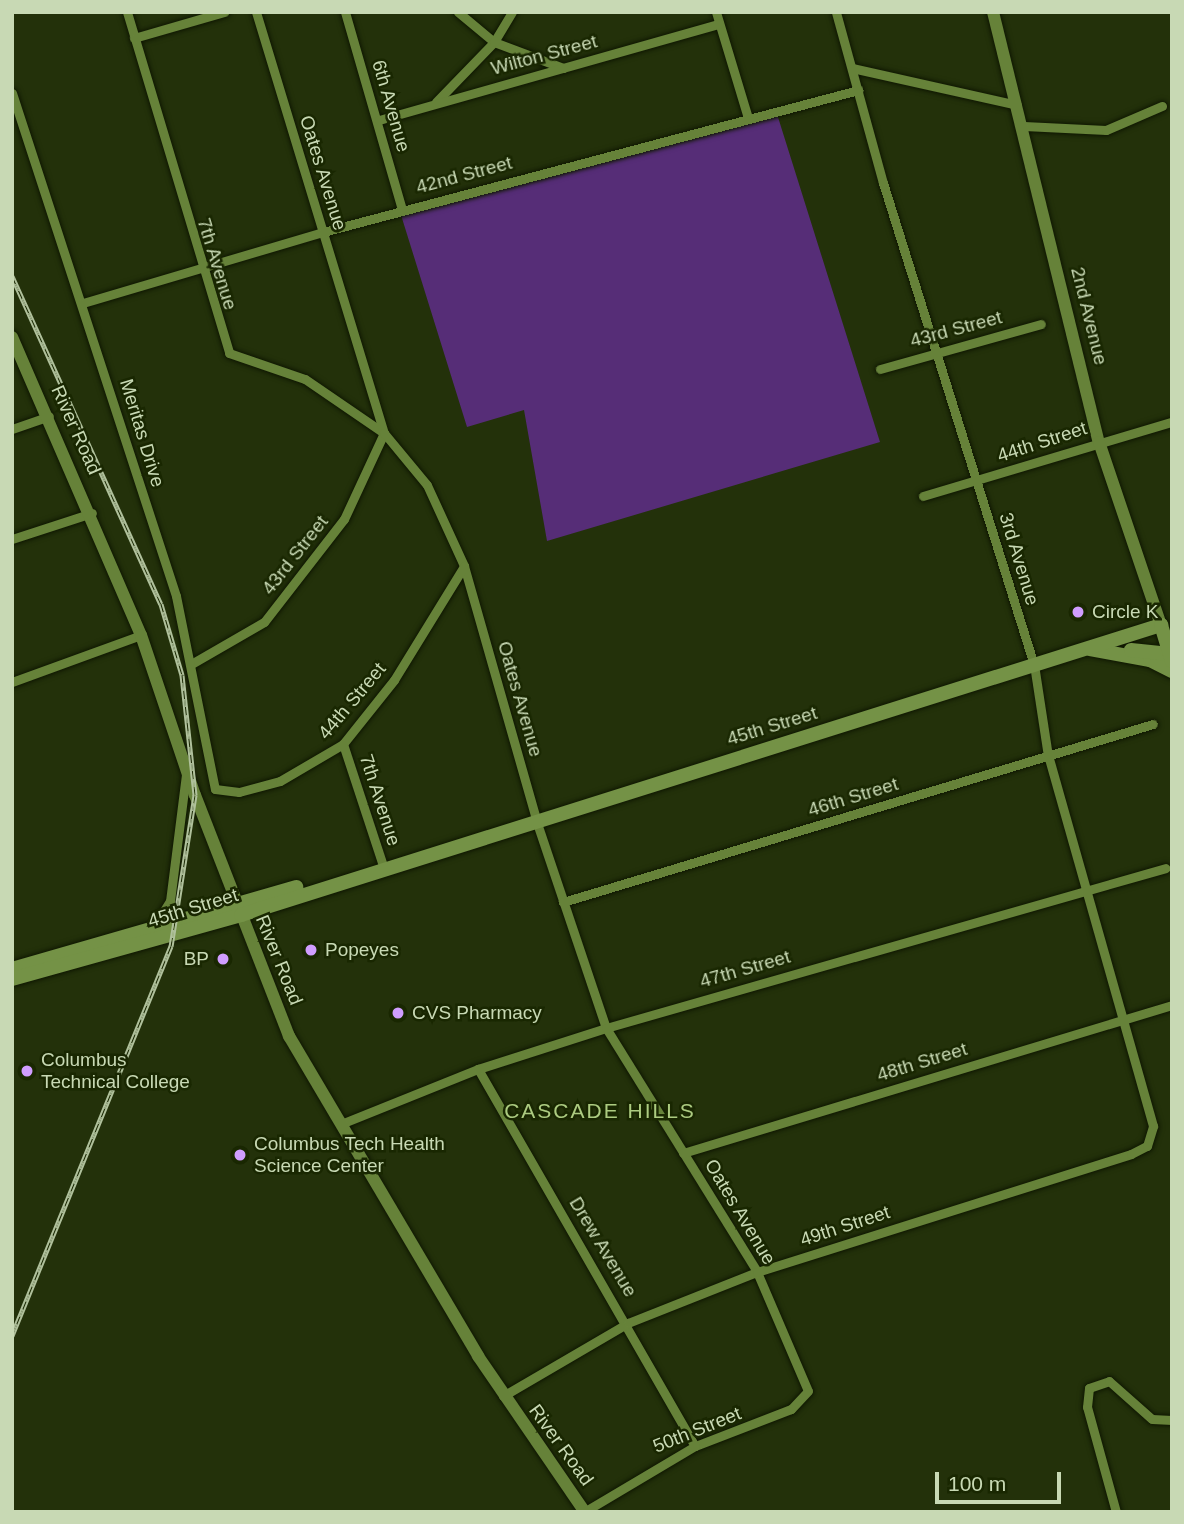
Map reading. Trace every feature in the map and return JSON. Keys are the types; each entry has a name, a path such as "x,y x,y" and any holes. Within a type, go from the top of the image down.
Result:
{"main road":[{"name":"2nd Avenue","path":"993,12 1024,126 1099,442 1167,623"},
{"name":"River Road","path":"12,337 92,513 141,635 238,909 289,1036 503,1396 585,1512"},
{"name":"45th Street","path":"12,979 1167,623"},
{"path":"1089,649 1171,657 1167,623"},
{"path":"1106,652 1172,671"},
{"name":"45th Street","path":"12,969 155,925 238,909"}],"street":[{"name":"7th Avenue","path":"127,12 200,272 229,353 305,379 384,433"},
{"path":"134,38 223,12"},
{"name":"Oates Avenue","path":"256,12 384,433 427,485 464,566 536,818 606,1028 757,1272 802,1376"},
{"name":"6th Avenue","path":"345,12 379,120 402,210"},
{"path":"458,12 494,42 563,68"},
{"path":"436,103 494,42 512,12"},
{"path":"716,12 747,115"},
{"name":"3rd Avenue","path":"836,12 976,481 1034,665 1048,756 1083,889 1151,1119"},
{"name":"Wilton Street","path":"379,120 719,24"},
{"path":"852,68 1017,105"},
{"name":"42nd Street","path":"83,303 200,272 323,232 747,115 858,90"},
{"name":"Meritas Drive","path":"12,93 83,303 193,663 215,789"},
{"path":"1024,126 1106,130 1162,106"},
{"name":"43rd Street","path":"880,369 938,350 1041,324"},
{"path":"12,429 49,416"},
{"name":"44th Street","path":"923,496 1172,422"},
{"name":"43rd Street","path":"193,663 264,622 344,519 384,433"},
{"path":"12,539 92,513"},
{"name":"44th Street","path":"215,789 239,792 280,781 343,744 394,680 464,566"},
{"path":"12,682 141,635"},
{"name":"46th Street","path":"562,902 1153,724"},
{"name":"7th Avenue","path":"343,744 383,866"},
{"path":"155,925 170,901 187,770"},
{"name":"47th Street","path":"341,1124 478,1069 606,1028 1083,889 1166,868"},
{"name":"48th Street","path":"683,1153 1172,1005"},
{"name":"Drew Avenue","path":"478,1069 628,1323 695,1446"},
{"name":"49th Street","path":"503,1396 628,1323 757,1272 1131,1154 1147,1146 1151,1119"},
{"name":"50th Street","path":"585,1512 695,1446 791,1409 808,1391 802,1376"},
{"path":"1116,1512 1089,1395 1109,1381 1152,1419 1172,1420"}],"shaded area":[{"path":"777,114 880,442 547,541 524,410 467,427 401,215"}],"railway":[{"path":"12,276 161,604 182,675 195,795 171,946 12,1336"}],"place":[{"name":"Circle K","path":"1078,612"},
{"name":"Popeyes","path":"311,950"},
{"name":"BP","path":"223,959"},
{"name":"CVS Pharmacy","path":"398,1013"},
{"name":"Columbus Technical College","path":"27,1071"},
{"name":"Columbus Tech Health Science Center","path":"240,1155"}],"district":[{"name":"CASCADE HILLS","path":"600,1111"}]}
